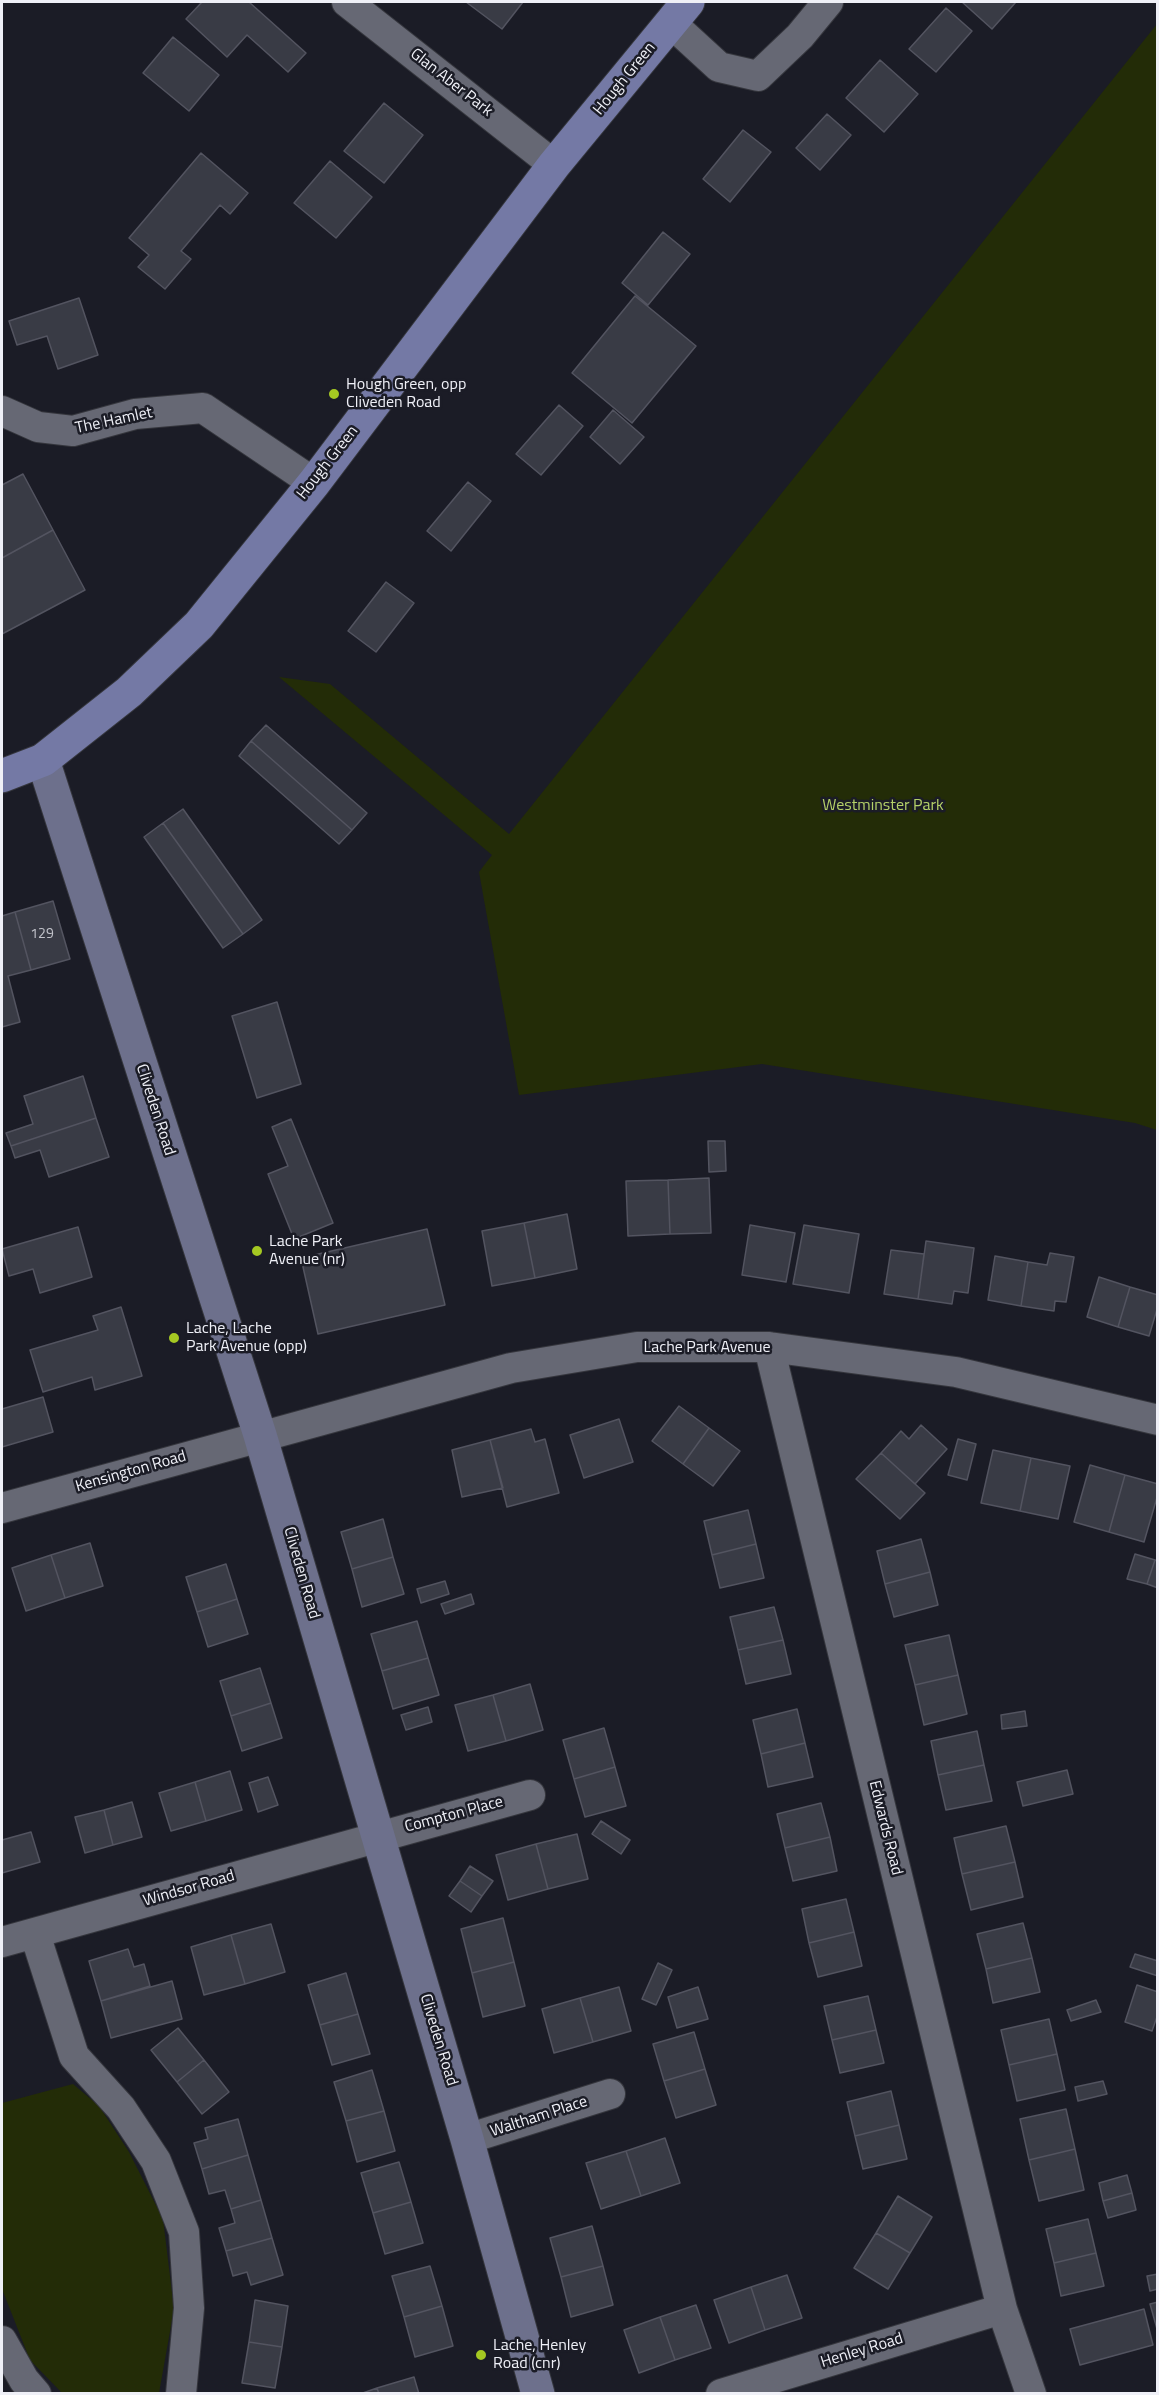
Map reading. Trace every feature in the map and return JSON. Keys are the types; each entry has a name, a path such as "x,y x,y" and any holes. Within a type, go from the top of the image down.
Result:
{"main road":[{"name":"Hough Green","path":"2,776 43,760 129,692 199,625 314,483 555,165 679,12"}],"street":[{"name":"Glan Aber Park","path":"348,2 555,165"},
{"name":"Hough Green","path":"679,12 719,67 758,76 800,36 828,2"},
{"name":"The Hamlet","path":"2,411 38,427 73,431 135,414 203,408 314,483"},
{"name":"Cliveden Road","path":"43,760 260,1435 467,2139 538,2394"},
{"name":"Lache Park Avenue","path":"260,1435 511,1368 637,1347 769,1347 956,1371 1158,1420"},
{"name":"Edwards Road","path":"769,1347 1002,2309 1031,2394"},
{"name":"Kensington Road","path":"2,1508 260,1435"},
{"name":"Compton Place","path":"377,1836 530,1795"},
{"name":"Windsor Road","path":"2,1942 377,1836"},
{"path":"35,1934 74,2056 121,2108 156,2161 184,2232 189,2308 181,2394"},
{"name":"Waltham Place","path":"467,2139 610,2094"},
{"name":"Henley Road","path":"721,2394 1002,2309"},
{"path":"2,2341 24,2380 36,2394"}],"green space":[{"name":"Westminster Park","path":"1157,24 1157,1130 1135,1123 762,1064 519,1095 479,872 492,855 279,677 330,684 509,834"},
{"path":"73,2084 99,2106 129,2152 163,2219 174,2309 159,2393 62,2393 30,2360 2,2289 2,2103"}],"building":[{"path":"202,2 249,2 306,53 288,72 247,35 227,57 186,19"},
{"path":"466,2 523,2 502,29"},
{"path":"962,2 1016,2 992,29"},
{"path":"946,8 972,31 936,72 909,49"},
{"path":"173,37 219,75 189,111 143,73"},
{"path":"880,60 918,94 884,132 846,98"},
{"path":"384,103 423,135 384,183 344,151"},
{"path":"827,114 851,135 820,170 796,148"},
{"path":"743,130 771,152 730,202 703,179"},
{"path":"201,153 248,193 230,214 220,205 181,251 191,259 165,289 138,267 149,255 129,238"},
{"path":"330,161 372,197 336,238 294,203"},
{"path":"663,232 690,254 648,305 622,283"},
{"path":"635,296 696,346 632,423 572,373"},
{"path":"79,298 98,355 58,369 47,336 17,345 9,321"},
{"path":"559,405 583,426 541,475 516,454"},
{"path":"613,410 644,437 620,464 590,437"},
{"path":"23,474 53,530 2,558 2,485"},
{"path":"468,482 491,501 451,551 427,531"},
{"path":"53,530 85,590 2,634 2,558"},
{"path":"386,582 414,603 376,652 348,631"},
{"path":"266,725 367,813 352,830 251,741"},
{"path":"251,741 352,830 339,844 239,756"},
{"path":"183,809 262,920 243,934 163,823"},
{"path":"163,823 243,934 223,948 144,837"},
{"path":"53,901 70,959 31,970 15,912"},
{"path":"15,912 31,970 8,976 20,1022 2,1027 2,916"},
{"path":"277,1002 301,1084 257,1098 232,1016"},
{"path":"83,1076 96,1118 11,1146 6,1133 33,1124 24,1096"},
{"path":"96,1118 109,1157 49,1177 40,1150 15,1158 11,1146"},
{"path":"291,1119 333,1223 294,1239 268,1174 288,1166 272,1127"},
{"path":"708,1141 725,1141 726,1171 709,1172"},
{"path":"709,1178 711,1233 670,1234 668,1180"},
{"path":"668,1180 670,1234 628,1236 626,1181"},
{"path":"567,1214 577,1269 535,1278 524,1223"},
{"path":"524,1223 535,1278 492,1286 482,1231"},
{"path":"750,1225 795,1233 786,1282 742,1275"},
{"path":"804,1225 859,1234 849,1293 793,1284"},
{"path":"78,1227 92,1277 40,1293 33,1269 9,1276 2,1249"},
{"path":"427,1229 445,1305 318,1334 301,1258"},
{"path":"926,1241 974,1248 968,1293 954,1291 952,1304 918,1299"},
{"path":"891,1250 924,1254 918,1299 884,1294"},
{"path":"1050,1253 1074,1257 1066,1302 1055,1301 1054,1311 1021,1306 1028,1262 1047,1265"},
{"path":"995,1256 1028,1262 1021,1306 988,1300"},
{"path":"1099,1277 1130,1287 1118,1327 1087,1317"},
{"path":"1130,1287 1158,1295 1158,1306 1149,1336 1118,1327"},
{"path":"121,1307 142,1376 95,1390 92,1377 43,1392 30,1350 98,1330 93,1316"},
{"path":"43,1397 53,1432 2,1447 2,1409"},
{"path":"679,1406 709,1428 683,1464 652,1441"},
{"path":"619,1419 633,1462 584,1478 570,1435"},
{"path":"921,1425 947,1449 915,1484 881,1453 901,1431 909,1439"},
{"path":"709,1428 740,1451 713,1486 683,1464"},
{"path":"531,1429 535,1442 545,1439 559,1493 507,1507 490,1440"},
{"path":"958,1439 976,1444 967,1480 948,1475"},
{"path":"490,1440 503,1488 462,1497 452,1450"},
{"path":"993,1450 1031,1458 1020,1511 981,1503"},
{"path":"881,1453 925,1493 900,1519 856,1479"},
{"path":"1031,1458 1070,1466 1058,1519 1020,1511"},
{"path":"1090,1465 1125,1475 1109,1532 1074,1522"},
{"path":"1125,1475 1158,1484 1158,1494 1144,1542 1109,1532"},
{"path":"748,1510 756,1544 712,1555 704,1521"},
{"path":"383,1519 393,1557 352,1569 341,1532"},
{"path":"921,1539 930,1572 885,1584 877,1551"},
{"path":"90,1543 103,1586 65,1598 51,1555"},
{"path":"756,1544 764,1578 720,1588 712,1555"},
{"path":"1135,1554 1155,1560 1147,1584 1127,1579"},
{"path":"51,1555 65,1598 26,1611 12,1568"},
{"path":"393,1557 404,1594 362,1607 352,1569"},
{"path":"1155,1560 1158,1561 1158,1588 1147,1584"},
{"path":"226,1564 237,1599 197,1612 186,1577"},
{"path":"930,1572 938,1605 894,1617 885,1584"},
{"path":"445,1581 449,1594 421,1603 417,1589"},
{"path":"471,1594 474,1604 445,1614 441,1604"},
{"path":"237,1599 248,1634 208,1647 197,1612"},
{"path":"774,1607 783,1640 738,1650 730,1617"},
{"path":"417,1621 428,1658 382,1671 371,1634"},
{"path":"949,1635 958,1675 915,1685 905,1645"},
{"path":"783,1640 791,1674 746,1684 738,1650"},
{"path":"428,1658 439,1695 393,1709 382,1671"},
{"path":"260,1668 271,1703 231,1716 220,1681"},
{"path":"958,1675 967,1714 924,1725 915,1685"},
{"path":"530,1684 543,1730 506,1741 493,1695"},
{"path":"493,1695 506,1741 468,1751 455,1705"},
{"path":"271,1703 282,1738 242,1751 231,1716"},
{"path":"428,1707 432,1722 406,1730 401,1715"},
{"path":"797,1709 805,1743 761,1754 753,1720"},
{"path":"1025,1711 1027,1726 1002,1729 1001,1715"},
{"path":"604,1728 615,1767 574,1779 563,1740"},
{"path":"977,1731 984,1765 938,1775 931,1741"},
{"path":"805,1743 813,1777 768,1787 761,1754"},
{"path":"984,1765 992,1801 946,1810 938,1775"},
{"path":"615,1767 626,1806 585,1817 574,1779"},
{"path":"1067,1770 1073,1794 1023,1806 1017,1782"},
{"path":"230,1771 242,1810 206,1821 195,1782"},
{"path":"268,1777 278,1805 258,1812 249,1783"},
{"path":"195,1782 206,1821 171,1831 159,1793"},
{"path":"132,1802 142,1837 113,1845 104,1810"},
{"path":"821,1803 830,1837 785,1848 777,1814"},
{"path":"104,1810 113,1845 85,1853 75,1817"},
{"path":"601,1821 630,1840 621,1854 592,1834"},
{"path":"1006,1826 1015,1862 962,1874 954,1838"},
{"path":"31,1832 40,1862 2,1873 2,1840"},
{"path":"577,1834 588,1879 548,1889 536,1844"},
{"path":"830,1837 837,1871 793,1881 785,1848"},
{"path":"536,1844 548,1889 508,1900 496,1855"},
{"path":"1015,1862 1023,1897 971,1910 962,1874"},
{"path":"470,1866 493,1881 482,1896 460,1881"},
{"path":"460,1881 482,1896 471,1912 449,1896"},
{"path":"846,1899 854,1932 809,1943 802,1909"},
{"path":"503,1918 514,1962 472,1973 461,1929"},
{"path":"1023,1923 1032,1958 986,1969 977,1934"},
{"path":"271,1924 285,1972 245,1984 231,1935"},
{"path":"854,1932 862,1966 818,1977 809,1943"},
{"path":"231,1935 245,1984 204,1995 191,1947"},
{"path":"128,1949 134,1967 144,1964 150,1986 101,2001 89,1961"},
{"path":"1135,1954 1158,1961 1158,1976 1130,1967"},
{"path":"1032,1958 1040,1992 993,2003 986,1969"},
{"path":"514,1962 525,2006 483,2017 472,1973"},
{"path":"658,1963 672,1970 656,2005 642,1999"},
{"path":"346,1973 358,2014 320,2025 308,1985"},
{"path":"172,1981 182,2019 111,2038 101,2001"},
{"path":"1137,1985 1158,1992 1158,2014 1152,2031 1125,2022"},
{"path":"619,1987 631,2031 593,2042 580,1998"},
{"path":"698,1987 708,2019 677,2028 668,1997"},
{"path":"868,1996 876,2030 832,2040 824,2006"},
{"path":"580,1998 593,2042 554,2053 542,2009"},
{"path":"1096,2000 1101,2012 1071,2021 1067,2010"},
{"path":"358,2014 370,2054 332,2065 320,2025"},
{"path":"1049,2019 1057,2054 1009,2065 1001,2030"},
{"path":"178,2028 204,2060 177,2082 151,2050"},
{"path":"876,2030 884,2063 840,2073 832,2040"},
{"path":"694,2032 705,2069 664,2081 653,2044"},
{"path":"1057,2054 1065,2090 1017,2101 1009,2065"},
{"path":"204,2060 229,2092 202,2114 177,2082"},
{"path":"705,2069 716,2105 676,2118 664,2081"},
{"path":"372,2070 384,2111 346,2121 334,2082"},
{"path":"1103,2081 1107,2094 1078,2101 1075,2087"},
{"path":"891,2091 899,2125 855,2136 847,2102"},
{"path":"1066,2109 1075,2149 1029,2160 1020,2119"},
{"path":"384,2111 395,2151 357,2162 346,2121"},
{"path":"238,2119 248,2155 202,2169 194,2143 208,2139 205,2128"},
{"path":"899,2125 907,2159 863,2169 855,2136"},
{"path":"665,2138 680,2183 641,2196 626,2151"},
{"path":"1075,2149 1084,2190 1039,2201 1029,2160"},
{"path":"626,2151 641,2196 601,2209 586,2163"},
{"path":"248,2155 261,2200 231,2209 225,2190 209,2194 202,2169"},
{"path":"399,2162 411,2202 373,2213 361,2173"},
{"path":"1127,2175 1132,2193 1103,2201 1099,2183"},
{"path":"1132,2193 1136,2210 1108,2218 1103,2201"},
{"path":"898,2196 932,2217 910,2253 876,2233"},
{"path":"261,2200 272,2238 226,2251 219,2228 235,2223 231,2209"},
{"path":"411,2202 423,2243 385,2254 373,2213"},
{"path":"1088,2219 1096,2253 1054,2263 1046,2229"},
{"path":"592,2226 603,2266 561,2277 550,2238"},
{"path":"876,2233 910,2253 888,2289 854,2268"},
{"path":"272,2238 283,2275 251,2285 247,2272 233,2276 226,2251"},
{"path":"1096,2253 1104,2286 1061,2296 1054,2263"},
{"path":"430,2266 442,2306 404,2317 392,2276"},
{"path":"603,2266 613,2305 571,2317 561,2277"},
{"path":"1158,2274 1158,2289 1150,2291 1147,2276"},
{"path":"787,2275 802,2318 765,2330 751,2287"},
{"path":"751,2287 765,2330 729,2343 714,2300"},
{"path":"255,2300 288,2306 282,2347 249,2342"},
{"path":"1158,2302 1158,2329 1157,2329 1150,2304"},
{"path":"696,2305 711,2348 675,2360 660,2317"},
{"path":"442,2306 453,2346 415,2357 404,2317"},
{"path":"1144,2309 1153,2345 1080,2365 1070,2329"},
{"path":"660,2317 675,2360 639,2373 624,2330"},
{"path":"249,2342 282,2347 275,2388 242,2383"},
{"path":"414,2377 419,2394 379,2394 377,2388"},
{"path":"377,2388 379,2394 360,2394"}],"place":[{"name":"Hough Green, opp Cliveden Road","path":"334,394"},
{"name":"Lache Park Avenue (nr)","path":"257,1251"},
{"name":"Lache, Lache Park Avenue (opp)","path":"174,1338"},
{"name":"Lache, Henley Road (cnr)","path":"481,2355"}]}
